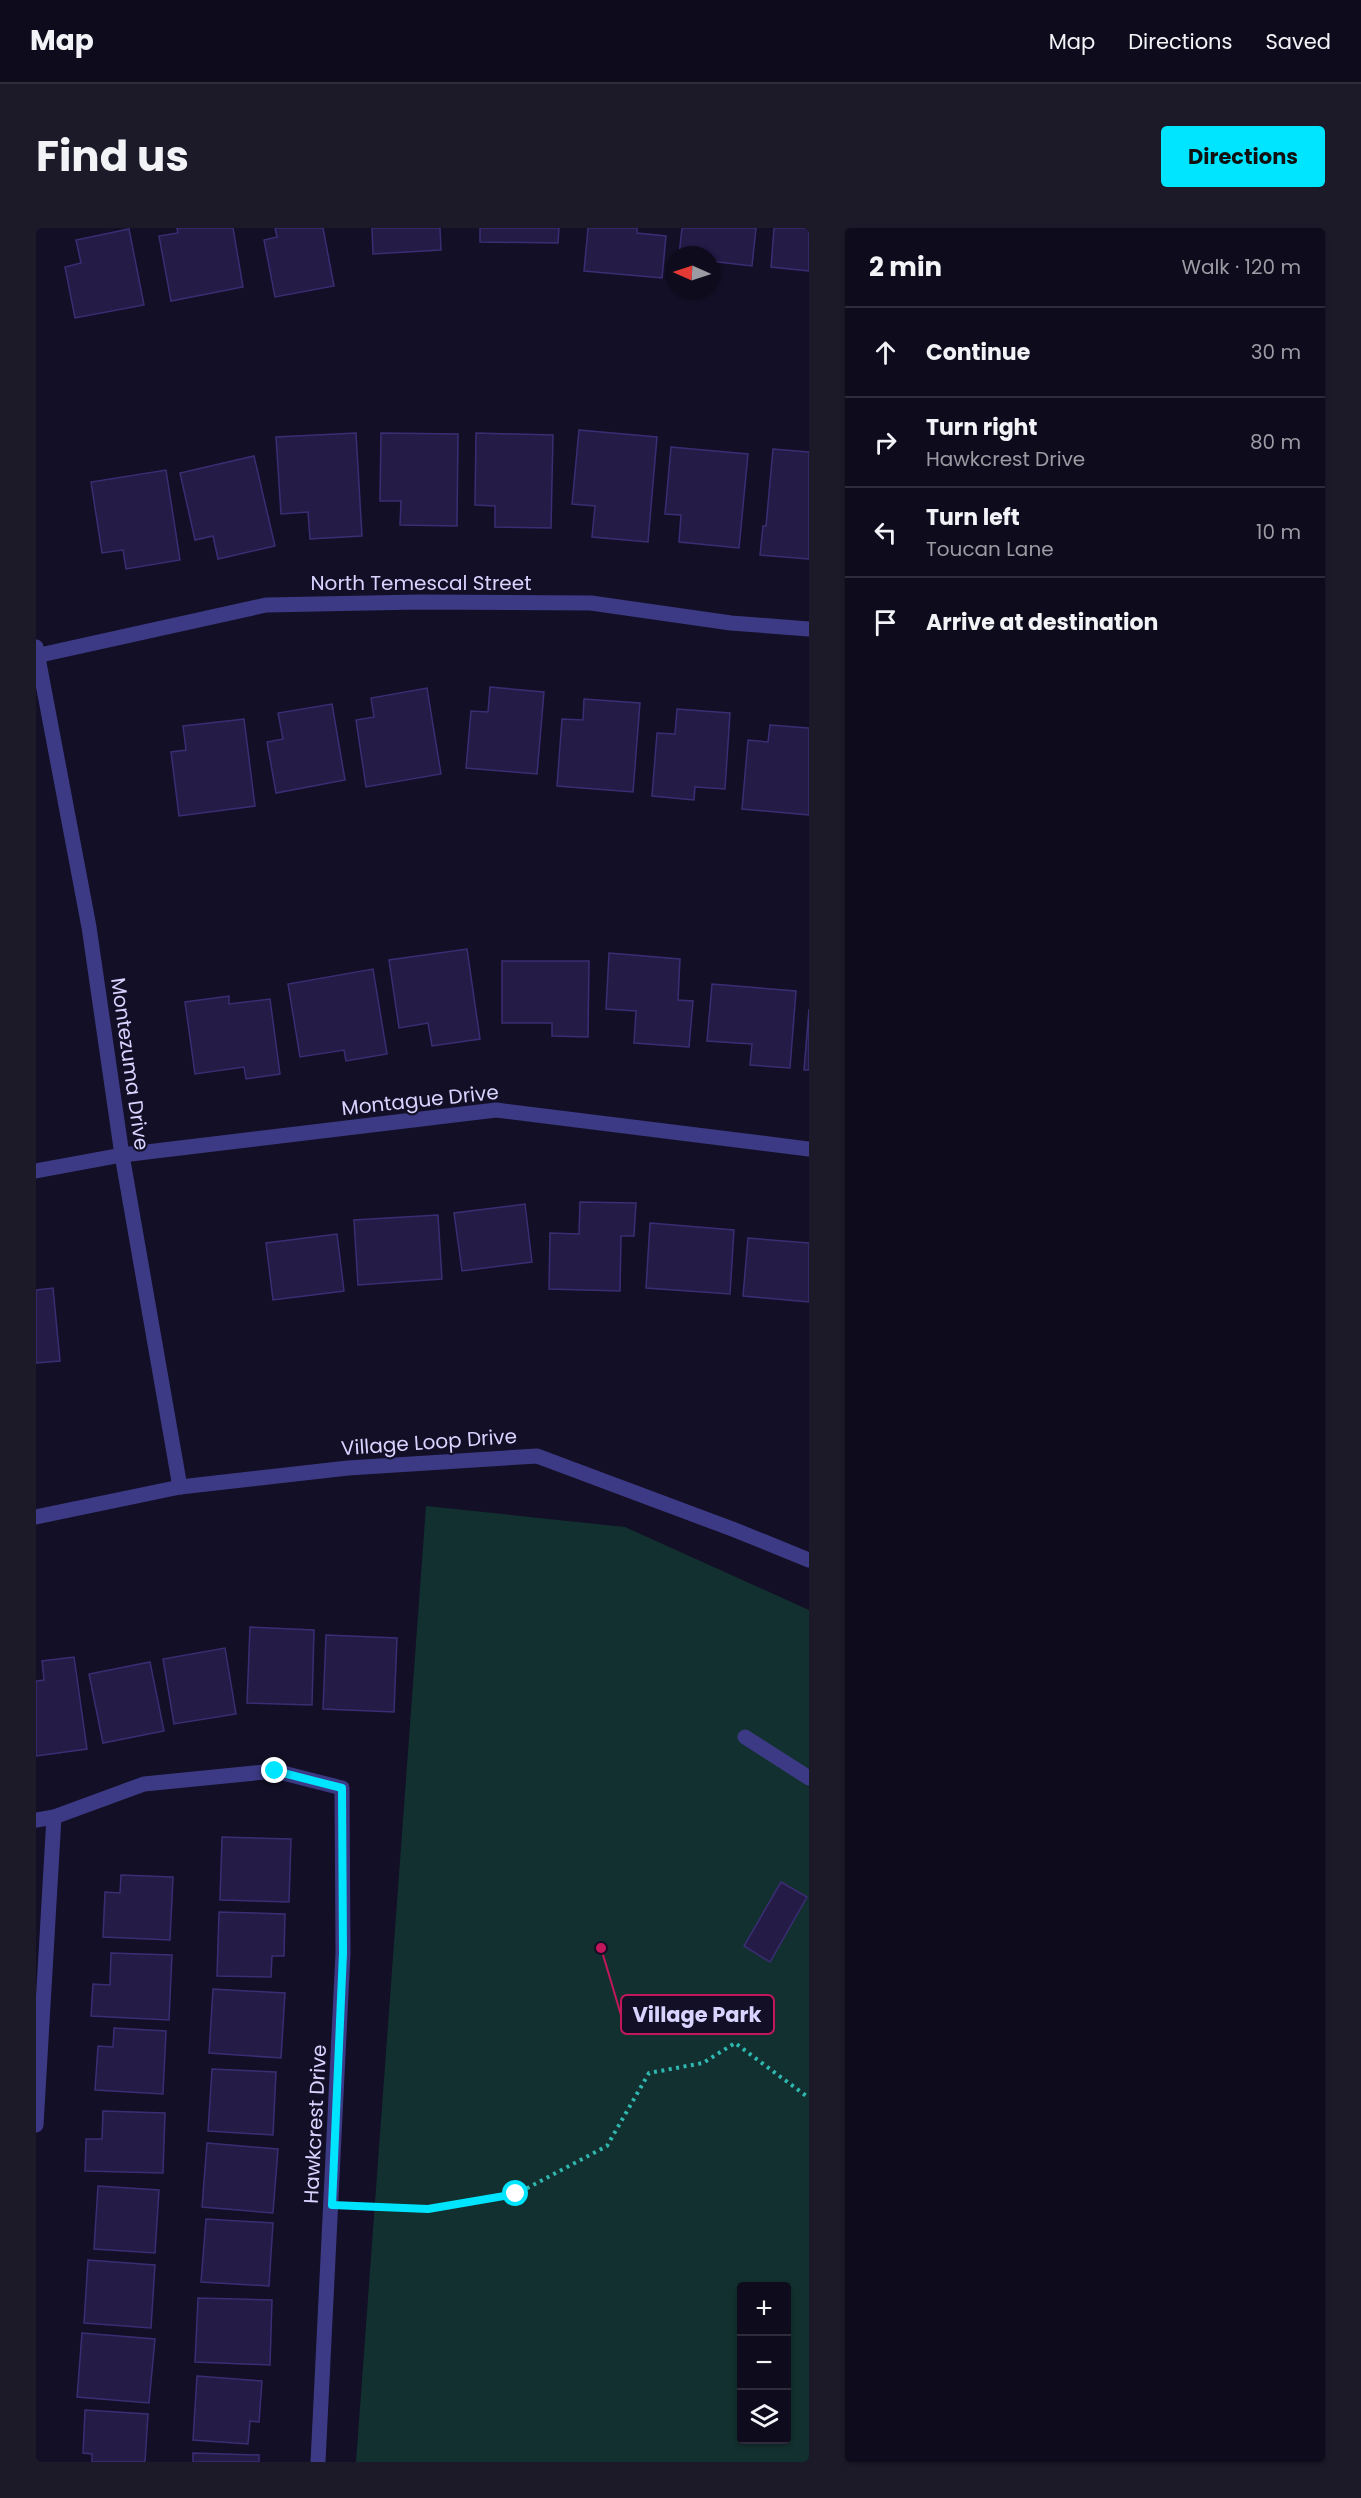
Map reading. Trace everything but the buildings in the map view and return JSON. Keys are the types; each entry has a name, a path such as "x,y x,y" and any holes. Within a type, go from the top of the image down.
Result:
{"street":[{"name":"North Temescal Street","path":"37,653 266,605 419,602 591,603 731,623 809,629"},
{"name":"Montezuma Drive","path":"37,653 89,927 122,1155 180,1487"},
{"name":"Montague Drive","path":"36,1171 122,1155 496,1110 809,1149"},
{"name":"Village Loop Drive","path":"36,1517 180,1487 348,1468 537,1456 809,1560"},
{"path":"745,1737 809,1778"},
{"name":"Hawkcrest Drive","path":"54,1817 144,1784 275,1771 342,1788 343,1953 318,2462"},
{"path":"36,1820 54,1817 36,2125"}],"path":[{"path":"332,2205 428,2209 516,2194 607,2146 649,2073 703,2063 735,2043 809,2098"}],"green space":[{"path":"426,1506 625,1527 809,1610 809,2462 356,2462"}],"place":[{"name":"Village Park","path":"601,1948"}],"route":[{"path":"275,1771 342,1788 343,1953 332,2205 428,2209 516,2194"}]}
